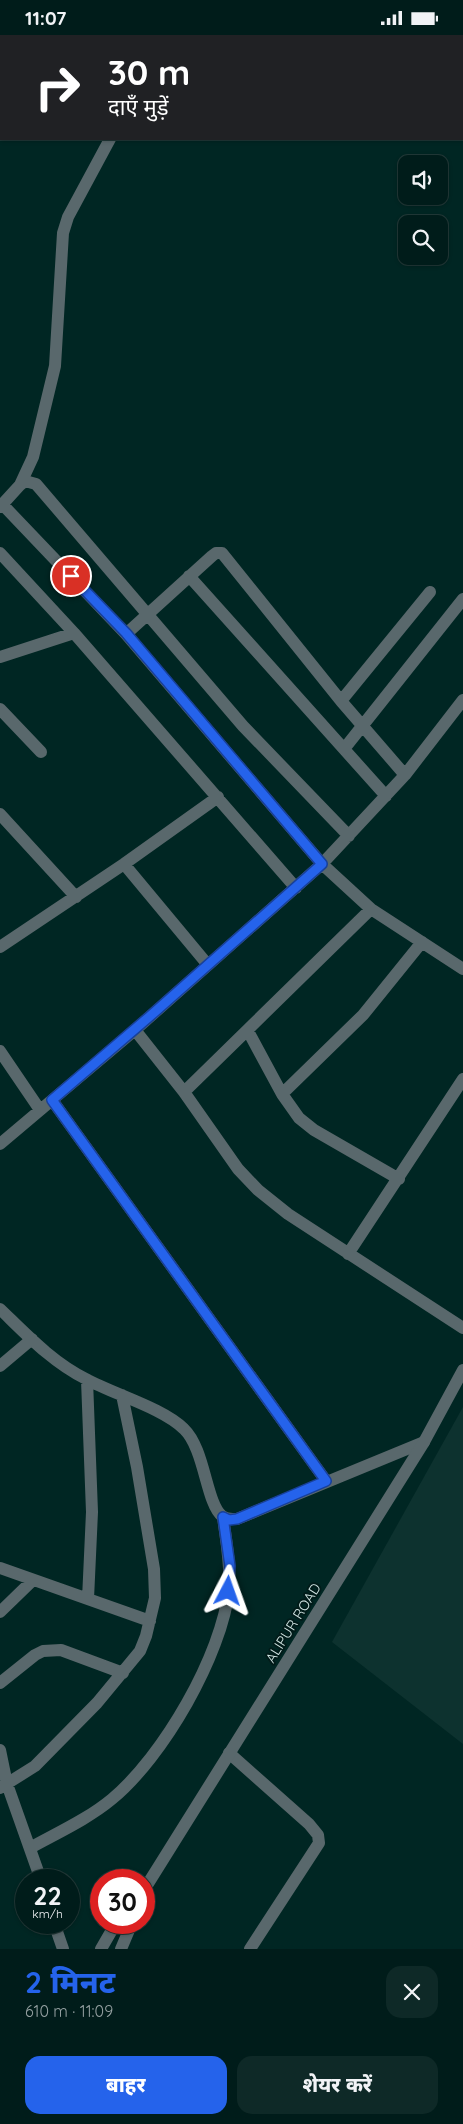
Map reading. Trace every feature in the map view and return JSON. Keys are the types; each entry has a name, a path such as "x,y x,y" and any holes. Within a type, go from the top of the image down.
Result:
{"street":[{"path":"20,485 33,457 55,366 63,233 68,217 109,140"},
{"path":"349,836 243,725 148,612 36,484 25,481 20,485 1,505 126,633 322,864 371,909 463,969"},
{"path":"0,553 74,633 296,888"},
{"path":"126,633 216,553 222,553 341,701 405,775"},
{"path":"189,576 386,796"},
{"path":"341,701 430,592"},
{"path":"344,749 361,725 463,599"},
{"path":"0,657 74,633"},
{"path":"0,1144 135,1029 322,864 405,775 463,700"},
{"path":"0,709 41,752"},
{"path":"0,947 124,864 218,797"},
{"path":"0,814 76,897"},
{"path":"124,864 208,965"},
{"path":"184,1091 248,1031 371,909"},
{"path":"282,1094 363,1015 422,942"},
{"path":"135,1029 184,1091 238,1169 258,1190 288,1214 463,1328"},
{"path":"248,1031 282,1094 300,1118 314,1130 399,1179"},
{"path":"0,1051 40,1110"},
{"path":"348,1254 463,1079"},
{"path":"52,1100 326,1481"},
{"path":"0,1309 64,1367 87,1380 171,1419 185,1430 197,1451 217,1510 223,1517 229,1520 237,1519 424,1442"},
{"path":"0,1366 32,1339"},
{"name":"ALIPUR ROAD","path":"155,1872 424,1442 463,1370"},
{"path":"87,1380 92,1512 88,1599"},
{"path":"3,1786 35,1766 97,1703 140,1651 150,1621 155,1598 154,1569 137,1467 122,1395"},
{"path":"30,1848 94,1812 122,1790 141,1771 186,1705 214,1645 223,1620 230,1566 223,1517"},
{"path":"0,1568 150,1621"},
{"path":"0,1612 33,1580"},
{"path":"0,1683 35,1655 52,1649 61,1650 123,1673"},
{"path":"0,1750 3,1786 37,1869"},
{"path":"229,1753 309,1824 318,1835 319,1843 250,1949"},
{"path":"58,1934 63,1949"},
{"path":"101,1949 110,1934"},
{"path":"121,1949 127,1934"}],"shaded area":[{"path":"463,1407 463,1744 332,1642"}],"route":[{"path":"71,576 126,633 322,864 52,1100 326,1481 237,1519 229,1520 223,1517 230,1566 228,1591"}]}
